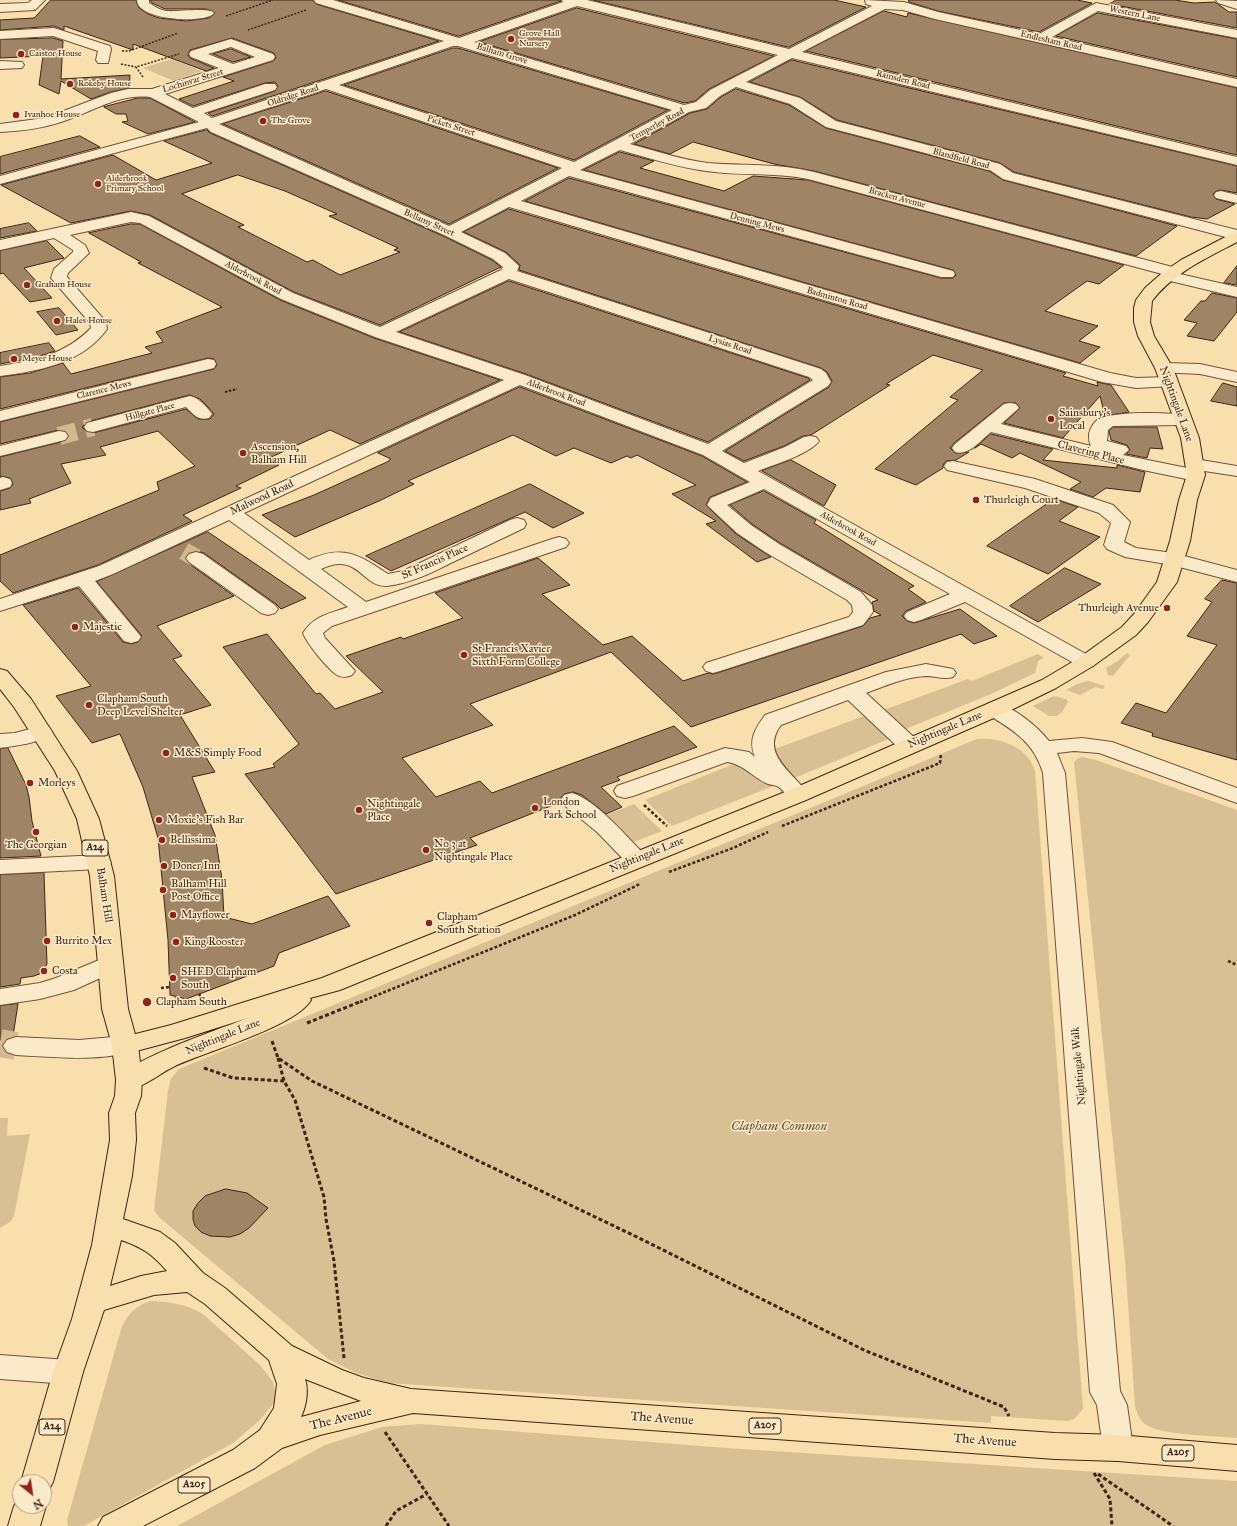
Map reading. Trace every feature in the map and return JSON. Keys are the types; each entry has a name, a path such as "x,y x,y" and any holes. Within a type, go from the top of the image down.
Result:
{"main road":[{"name":"Nightingale Lane","path":"125,1045 176,1032 285,997 315,989 798,795 909,745 995,709 1048,684 1086,662 1128,631 1141,618 1167,582 1173,559 1180,541 1195,466 1190,438 1166,375 1146,336 1142,322 1142,308 1144,300 1151,291 1171,274 1237,236"},
{"name":"Balham Hill","path":"0,675 41,732 66,771 88,819 102,876 116,1009 125,1045"},
{"name":"Nightingale Lane","path":"128,1080 166,1060 274,1017 315,989"},
{"name":"A24","path":"38,1474 68,1372 91,1303 106,1245 108,1225 118,1176 123,1140 122,1113 128,1096 125,1045"},
{"name":"A205","path":"108,1225 150,1239 165,1250 193,1281 215,1296 282,1354 331,1378 362,1389 413,1401"},
{"path":"91,1303 137,1288 179,1280 193,1281"},
{"name":"A205","path":"270,1439 289,1410 292,1384 282,1354"},
{"name":"The Avenue","path":"114,1526 244,1459 270,1439 320,1423 413,1401 1055,1446 1118,1448 1237,1458"},
{"path":"24,1526 28,1514"}],"street":[{"path":"0,8 31,7 39,0"},
{"path":"143,0 143,4 147,8 169,15 208,13"},
{"name":"Balham Grove","path":"320,0 684,109"},
{"name":"Endlesham Road","path":"865,0 883,5 903,6 1040,39 1237,83"},
{"path":"1222,0 1237,5"},
{"name":"Oldridge Road","path":"0,180 210,123 451,43 461,42 575,1"},
{"name":"Ramsden Road","path":"575,1 1237,161"},
{"path":"924,12 941,3"},
{"name":"Western Lane","path":"1040,39 1100,4 1237,34"},
{"name":"Temperley Road","path":"449,232 618,145 684,109 701,105 715,93 883,5"},
{"path":"0,35 54,32 105,49 103,60"},
{"path":"0,66 17,65"},
{"name":"Lochinvar Street","path":"153,93 230,69 270,87 191,113"},
{"name":"Blandfield Road","path":"736,83 795,101 831,124 995,167 1008,176 1237,236"},
{"name":"Pickets Street","path":"327,85 570,169"},
{"name":"Lochinvar Street","path":"6,128 56,120 93,103 144,91 153,93 210,123"},
{"path":"79,94 93,103"},
{"name":"Bellamy Street","path":"210,123 224,132 449,232 499,256 511,266 508,273"},
{"path":"6,128 9,144"},
{"name":"Bracken Avenue","path":"618,145 672,160 707,167 784,170 809,175 1237,292"},
{"name":"Denning Mews","path":"570,169 947,274"},
{"path":"1221,196 1237,199"},
{"name":"Badminton Road","path":"508,202 1108,378 1136,383 1166,375 1200,369 1237,377"},
{"name":"Alderbrook Road","path":"0,245 138,216 287,296 381,333 519,379 709,451 1086,662"},
{"path":"0,371 54,360 69,354 81,347 99,329 98,322 59,278 60,272 81,253 80,248 57,233"},
{"path":"381,333 508,273"},
{"name":"Lysias Road","path":"508,273 815,373 820,377 822,382 709,451"},
{"name":"Clarence Mews","path":"0,416 208,364"},
{"name":"Malwood Road","path":"0,605 183,550 230,512 519,379"},
{"name":"Hillgate Place","path":"93,427 190,401 203,414"},
{"path":"961,448 1010,408"},
{"path":"1183,420 1111,420 1104,423 1099,429 1097,442 1099,445 1195,466 1237,471"},
{"name":"Clavering Place","path":"988,426 1143,466 1195,466"},
{"path":"0,451 59,436"},
{"path":"744,470 791,451 810,441"},
{"path":"954,466 1028,483 1106,509 1121,522 1114,545 1132,553 1173,559 1237,576"},
{"path":"713,667 856,621 862,615 864,610 862,603 854,596 772,548 716,505 718,502 765,482"},
{"path":"230,512 362,608"},
{"name":"St Francis Place","path":"307,568 332,558 340,557 361,564 385,580 395,579 408,576 517,524"},
{"path":"345,671 316,640 313,633 317,627 325,622 362,608 559,543"},
{"path":"183,550 268,609"},
{"path":"83,579 131,637"},
{"path":"914,616 966,594"},
{"path":"798,795 771,766 762,746 762,734 772,720 893,676 926,670 946,672"},
{"path":"852,692 909,745"},
{"name":"Nightingale Walk","path":"995,709 1035,737 1045,749 1053,763 1106,1392 1112,1406 1118,1448"},
{"path":"0,742 18,739 41,732"},
{"path":"1045,749 1055,746 1074,744 1089,744 1104,747 1237,796"},
{"path":"626,791 725,755 733,755 741,757 756,765 798,795"},
{"path":"572,800 605,826 636,859"},
{"path":"0,867 99,862"},
{"path":"0,997 40,991 64,984 111,963"},
{"path":"16,1046 79,1049 125,1045"},
{"path":"0,1367 68,1372"}],"path":[{"path":"225,392 237,389"},
{"path":"777,828 940,763 940,748"},
{"path":"626,791 667,827"},
{"path":"662,875 733,848 770,831"},
{"path":"301,1026 575,915 641,883"},
{"path":"1228,961 1237,965"},
{"path":"161,988 170,986"},
{"path":"167,1004 178,997"},
{"path":"271,1037 284,1081 295,1100 324,1197 326,1218 334,1262 344,1347 344,1365"},
{"path":"278,1058 312,1081 639,1238 864,1350 1004,1407 1013,1422"},
{"path":"198,1064 210,1071 250,1081 284,1081"},
{"path":"380,1426 449,1526"},
{"path":"1112,1526 1110,1499 1092,1470 1173,1526"},
{"path":"386,1526 396,1511 427,1494"}],"green space":[{"path":"171,59 202,71 174,81 143,68"},
{"path":"1127,653 1130,655 1113,676 1108,675 1106,668 1118,661"},
{"path":"1038,654 1044,658 1038,661 1035,673 991,694 908,728 902,732 881,711 968,679 972,681"},
{"path":"1088,681 1105,686 1103,689 1095,687 1080,695 1066,690 1077,684"},
{"path":"1054,696 1066,699 1068,702 1062,712 1057,716 1049,716 1033,706"},
{"path":"867,715 891,738 792,779 772,750"},
{"name":"Clapham Common","path":"977,739 995,740 1012,745 1026,756 1035,771 1083,1409 1074,1419 1067,1421 991,1416 991,1423 387,1383 354,1372 328,1359 160,1218 154,1210 168,1091 171,1079 179,1069"},
{"path":"1082,757 1096,760 1237,810 1237,1438 1191,1435 1155,1429 1148,1426 1141,1420 1135,1406 1125,1260 1074,762"},
{"path":"741,761 776,785 672,826 645,800"},
{"path":"634,804 662,831 631,843 604,816"},
{"path":"0,1118 8,1118 7,1136 30,1134 14,1216 10,1222 0,1228"},
{"path":"150,1301 178,1304 192,1308 204,1315 260,1365 273,1382 277,1399 260,1420 233,1443 84,1526 68,1526 67,1520 122,1326 133,1310"},
{"path":"421,1424 726,1448 1237,1481 1237,1526 177,1526 325,1445 382,1427"}],"building":[{"path":"51,0 136,0 139,8 148,14 159,18 186,21 209,18 215,13 206,9 165,9 152,3 150,0 313,0 316,4 439,41 212,116 208,113 275,91 278,86 275,82 265,83 193,106 179,99 234,81 223,77 273,61 276,58 274,53 232,38 190,50 188,55 190,58 214,68 206,71 133,44 133,50 64,26 64,30 54,26 0,30 0,20 34,18"},
{"path":"338,0 561,0 561,1 459,36"},
{"path":"593,0 834,0 866,7 789,47"},
{"path":"909,0 1077,0 1092,3 1039,32 938,11 909,2"},
{"path":"1116,0 1175,0 1194,3 1215,2 1229,12 1237,12 1237,28 1110,4"},
{"path":"577,8 774,56 709,89 695,101 684,103 479,42"},
{"path":"884,11 907,17 908,13 1237,88 1237,155 806,51"},
{"path":"1098,13 1237,39 1237,77 1056,36"},
{"path":"53,38 63,41 61,79 130,75 129,88 91,99 61,81 59,94 39,85 43,56 0,58 0,40"},
{"path":"453,48 458,48 668,110 574,160 344,85"},
{"path":"231,49 251,57 233,62 213,54"},
{"path":"792,60 1237,166 1237,193 1221,190 1216,191 1213,194 1216,199 1235,204 1207,219 1191,217 1014,172 1000,163 837,120 800,97 750,82"},
{"path":"736,89 789,105 826,128 989,171 1003,180 1177,226 1136,256 814,171 774,164 693,142 670,154 634,144 690,113 707,109 721,97"},
{"path":"326,91 558,168 449,224 223,124"},
{"path":"138,98 150,98 195,122 148,134 122,122 128,121 126,114 116,114 104,107"},
{"path":"207,130 210,133 443,236 492,260 501,267 380,325 294,292 150,215 131,211 71,223 1,185 113,155 156,180 212,163 164,141","holes":["238,175 285,191 337,214 329,216 398,248 394,250 400,252 340,275 313,260 307,262 238,227 244,225 182,194"]},
{"path":"80,136 100,147 0,174 0,157"},
{"path":"620,152 654,161 640,168 724,191 753,176 808,180 1124,265 1099,284 1087,281 1045,311 1098,326 1079,341 1100,347 1080,363 525,201 569,178 941,278 953,278 956,275 953,270 584,170"},
{"path":"509,209 1066,373 1063,376 1098,386 1097,382 1111,385 1129,412 1105,416 1100,396 1063,438 1004,423 1020,408 1016,403 1004,403 954,443 950,448 955,453 969,452 956,460 946,461 943,468 916,485 875,469 958,400 950,397 983,370 933,355 886,384 890,385 811,435 803,436 784,446 744,461 725,451 829,387 832,381 827,372 821,368 519,270 520,265 506,252 464,232"},
{"path":"29,223 37,231 0,238 0,229"},
{"path":"131,224 140,224 280,300 374,338 500,380 360,444 330,430 267,459 279,465 236,486 241,488 183,515 192,521 98,565 13,593 0,581 0,555 159,490 157,482 195,466 158,431 100,447 106,455 61,464 71,483 29,499 31,503 0,510 0,491 10,488 13,484 10,478 0,476 0,457 65,441 70,436 65,431 59,430 0,444 0,422 214,369 217,365 214,359 208,358 0,409 0,377 30,373 63,363 71,374 152,353 145,347 163,342 156,332 222,307 138,263 141,262 89,233","holes":["190,395 200,399 214,414 210,419 198,419 186,409 93,433 87,432 82,427 87,422"]},
{"path":"47,241 64,258 24,268 52,298 30,302 3,273 0,274 0,251"},
{"path":"1237,266 1237,285 1224,283"},
{"path":"509,281 808,378 810,380 708,442 526,374 400,332"},
{"path":"1212,293 1237,298 1237,312 1214,341 1187,336 1197,323 1184,320 1201,301 1205,301"},
{"name":"Hales House","path":"59,308 78,330 56,335 37,312"},
{"name":"Meyer House","path":"49,343 55,351 37,357 0,364 0,353"},
{"path":"1223,383 1237,387 1237,406 1211,401"},
{"path":"520,387 702,456 747,482 710,497 706,505 736,534 771,557 757,562 706,524 716,521 672,494 696,485 637,455 631,458 627,456 611,463 574,448 556,456 513,435 408,481 414,484 379,501 295,537 262,515 314,495 387,462 391,459 378,453"},
{"path":"1114,427 1157,427 1163,449 1150,448 1147,458 1126,454 1130,450 1127,445 1111,440 1109,431"},
{"path":"991,434 1053,449 1043,460 1117,468 1117,465 1145,472 1140,492 1106,488 1093,497 1070,489 1081,482 1020,453 1012,458 981,444 975,448"},
{"path":"791,460 836,485 824,506 762,471"},
{"path":"530,484 584,513 553,528 525,512 391,571 366,556"},
{"path":"764,491 816,520 814,523 914,586 908,589 926,602 906,611 902,616 907,621 914,623 960,609 997,636 974,644 961,634 691,727 611,652 470,704 493,725 402,758 436,797 480,781 492,793 674,726 697,747 617,777 620,780 601,787 622,807 606,814 582,795 573,792 564,794 560,799 561,802 470,838 477,845 336,894 245,774 275,767 273,764 299,744 223,647 267,634 316,694 320,693 335,709 383,692 346,656 401,637 403,639 463,618 435,593 538,558 570,585 542,594 603,645 632,636 683,681 708,673 713,674 720,672 863,626 870,618 881,615 874,611 872,602 878,600 780,543 752,524 730,505"},
{"path":"1054,499 1078,507 1059,521 1100,537 1048,574 987,546"},
{"path":"208,532 306,598 281,609 204,553 196,551 189,553 185,557 188,563 234,596 157,626 182,656 173,659 211,705 180,715 215,772 192,777 215,835 222,879 224,917 252,924 328,896 350,926 279,953 274,966 186,999 170,995 168,940 158,838 143,787 120,734 92,743 56,696 91,686 23,605 78,588 123,642 131,644 138,642 142,636 97,582"},
{"path":"1065,568 1101,584 1038,622 1010,606"},
{"path":"1222,580 1237,583 1237,760 1152,736 1153,733 1121,723 1136,703 1166,713 1217,645 1187,636 1212,602 1205,599"},
{"path":"8,748 26,785 32,821 41,856 0,858 0,749"},
{"path":"44,873 47,964 42,973 21,978 20,984 0,987 0,875"},
{"path":"18,1004 13,1036 5,1041 0,1040 0,1006"},
{"path":"226,1189 247,1193 268,1208 249,1228 240,1234 230,1237 210,1236 201,1232 195,1226 193,1211 205,1196"}],"tunnel":[{"path":"59,436 93,427"},
{"path":"184,551 196,558"},
{"path":"0,1043 16,1046"}],"place":[{"name":"Grove Hall Nursery","path":"511,39"},
{"name":"Caistor House","path":"21,54"},
{"name":"Rokeby House","path":"70,84"},
{"name":"Ivanhoe House","path":"16,115"},
{"name":"The Grove","path":"263,121"},
{"name":"Alderbrook Primary School","path":"98,184"},
{"name":"Graham House","path":"27,285"},
{"name":"Hales House","path":"57,321"},
{"name":"Meyer House","path":"14,359"},
{"name":"Sainsbury's Local","path":"1051,419"},
{"name":"Ascension, Balham Hill","path":"243,453"},
{"name":"Thurleigh Court","path":"976,500"},
{"name":"Thurleigh Avenue","path":"1167,608"},
{"name":"Majestic","path":"75,627"},
{"name":"St Francis Xavier Sixth Form College","path":"464,655"},
{"name":"Clapham South Deep Level Shelter","path":"89,705"},
{"name":"M&S Simply Food","path":"166,753"},
{"name":"Morleys","path":"30,783"},
{"name":"London Park School","path":"535,808"},
{"name":"Nightingale Place","path":"359,810"},
{"name":"Moxie's Fish Bar","path":"159,820"},
{"name":"The Georgian","path":"36,832"},
{"name":"Bellissima","path":"162,840"},
{"name":"No 3 at Nightingale Place","path":"426,850"},
{"name":"Doner Inn","path":"164,866"},
{"name":"Balham Hill Post Office","path":"163,890"},
{"name":"Mayflower","path":"173,915"},
{"name":"Clapham South Station","path":"429,923"},
{"name":"Burrito Mex","path":"47,941"},
{"name":"King Rooster","path":"176,942"},
{"name":"Costa","path":"44,971"},
{"name":"SHED Clapham South","path":"173,978"},
{"name":"Clapham South","path":"147,1002"}]}
